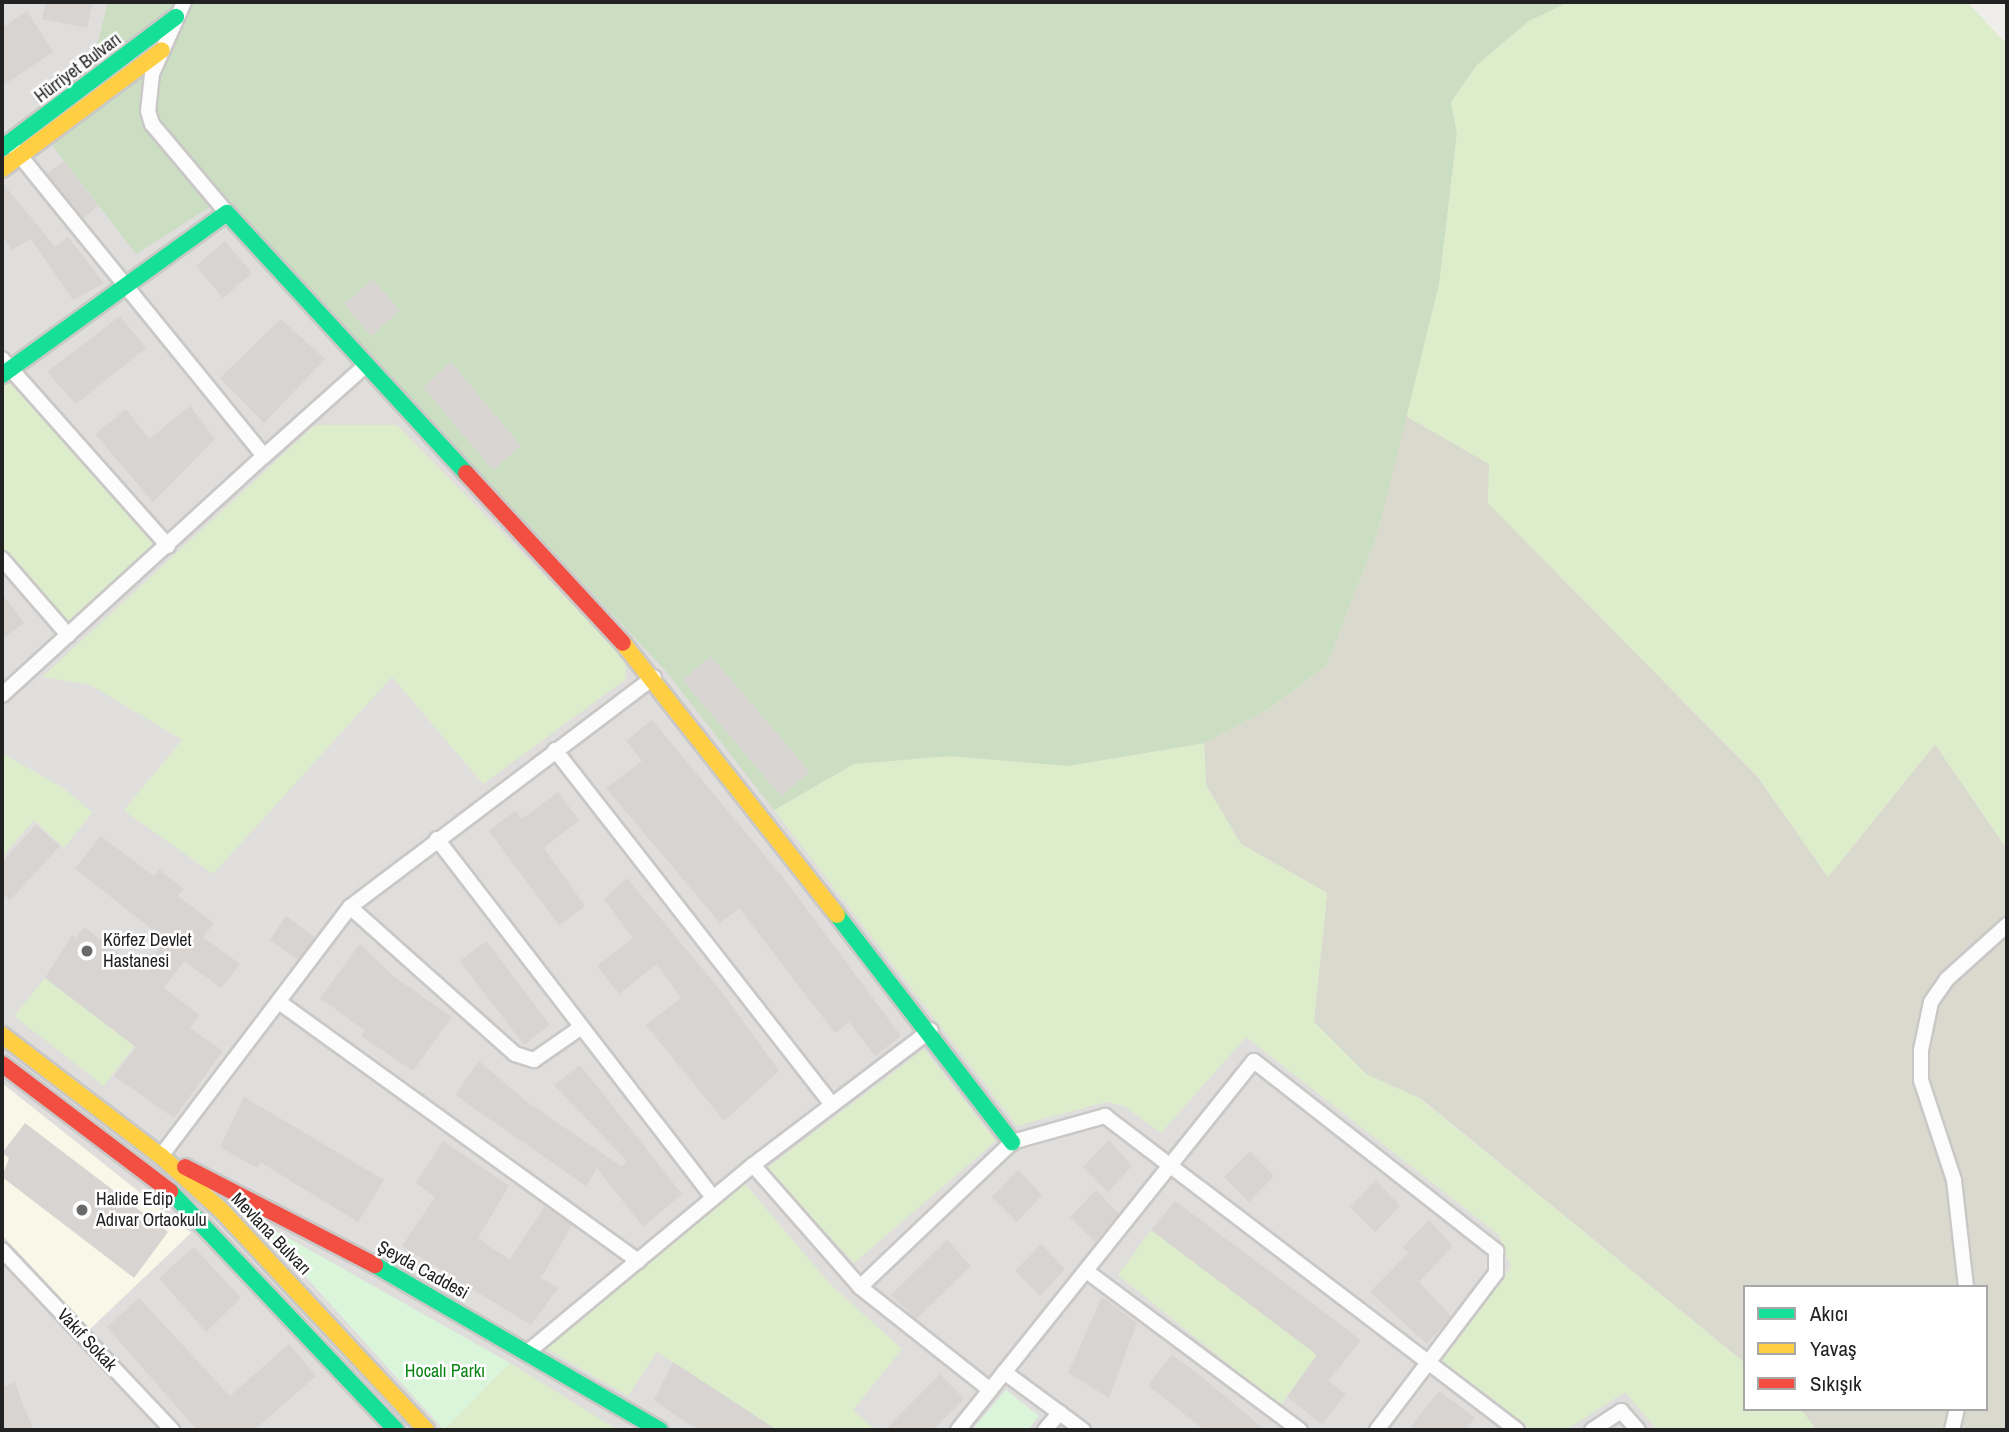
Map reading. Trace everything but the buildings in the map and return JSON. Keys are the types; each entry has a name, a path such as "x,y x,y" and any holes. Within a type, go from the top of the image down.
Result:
{"street":[{"path":"184,2 162,50 147,99 152,124 365,366 653,677 931,1030 1012,1142"},
{"name":"Hürriyet Bulvarı","path":"6,145 176,17"},
{"name":"Hürriyet Bulvarı","path":"2,169 162,50"},
{"path":"6,145 20,156 123,288 264,456"},
{"path":"167,546 5,367 228,213"},
{"path":"2,695 365,366"},
{"path":"2,559 68,635"},
{"path":"147,1173 350,907 653,677"},
{"path":"555,750 832,1105"},
{"path":"437,839 713,1198"},
{"path":"350,907 515,1054 534,1060 580,1028"},
{"path":"1966,1285 1954,1180 1922,1080 1921,1050 1931,1002 1947,979 2007,925"},
{"path":"279,1002 638,1261"},
{"path":"529,1351 753,1165 931,1030"},
{"name":"Mevlana Bulvarı","path":"2,1035 161,1156 230,1219 426,1430"},
{"path":"958,1430 989,1389 1089,1272 1254,1061 1496,1251 1496,1273 1430,1364 1377,1430"},
{"path":"2,1064 147,1173 197,1217 396,1430"},
{"path":"860,1287 1012,1142 1105,1116 1517,1430"},
{"name":"Şeyda Caddesi","path":"161,1156 269,1207 529,1351 660,1430"},
{"path":"753,1165 860,1287 989,1389"},
{"name":"Vakıf Sokak","path":"2,1250 172,1430"},
{"path":"1089,1272 1300,1430"},
{"path":"1004,1371 1083,1430"},
{"path":"1592,1430 1621,1410 1638,1430"},
{"path":"1952,1430 1957,1411"},
{"path":"1045,1430 1059,1412"}],"shaded area":[{"path":"2,2 395,2 1068,629 1204,743 1206,785 1419,1098 1743,1361 1743,1411 1802,1411 1816,1430 2,1430"},
{"path":"1406,416 1490,464 1488,503 1758,777 1828,877 1935,744 2007,849 2007,1430 1816,1430 1802,1411 1988,1411 1988,1285 1743,1285 1743,1361 1420,1098 1366,1074 1314,1022 1327,893 1241,844 1206,785 1204,743 1269,709 1327,665 1377,535"},
{"path":"42,677 90,685 182,740 110,827 62,787 2,753 2,715"},
{"path":"392,677 483,784 356,883 315,937 286,917 270,940 201,890"},
{"name":"Halide Edip Adıvar Ortaokulu","path":"2,1083 191,1233 90,1329 2,1235"}],"green space":[{"path":"108,2 1569,2 1529,21 1477,65 1451,102 1457,133 1439,285 1377,535 1327,665 1269,709 1204,743 1067,766 950,756 854,764 774,810 665,670 221,200 136,254 52,145 86,87"},
{"path":"1569,2 1967,2 2007,44 2007,849 1935,744 1828,877 1758,777 1488,503 1489,464 1406,416 1439,285 1457,133 1451,102 1477,65 1529,21"},
{"path":"11,368 168,546 68,635 2,559 2,375"},
{"path":"315,425 397,425 625,658 626,679 483,784 392,677 213,874 123,810 182,740 90,685 42,677"},
{"path":"1204,743 1206,785 1241,844 1327,893 1314,1022 1366,1074 1419,1098 1743,1361 1743,1411 1802,1411 1816,1430 1657,1430 1625,1392 1566,1430 1529,1430 1439,1365 1511,1267 1499,1235 1246,1037 1161,1133 1124,1106 1106,1102 1017,1126 774,810 854,764 950,756 1067,766"},
{"path":"2,753 62,787 93,812 64,848 34,820 2,858"},
{"path":"45,978 134,1046 104,1086 14,1016"},
{"path":"924,1049 996,1141 854,1263 767,1168"},
{"path":"745,1184 830,1284 902,1349 853,1410 875,1430 773,1430 657,1352 628,1396 545,1348"},
{"name":"Hocalı Parkı","path":"253,1218 510,1363 444,1430"},
{"path":"1151,1230 1317,1355 1280,1406 1118,1275"},
{"path":"510,1363 618,1430 444,1430"},
{"path":"1006,1390 1039,1416 1028,1430 972,1430"}],"traffic: fast":[{"path":"2,148 176,17"},
{"path":"2,375 227,213 466,473"},
{"path":"837,915 1012,1142"},
{"path":"170,1191 396,1430"},
{"path":"375,1265 660,1430"}],"traffic: slow":[{"path":"2,169 162,50"},
{"path":"623,643 837,915"},
{"path":"2,1035 161,1156 221,1210 426,1430"}],"traffic: jam":[{"path":"466,473 623,643"},
{"path":"2,1064 170,1191"},
{"path":"185,1167 375,1265"}],"place":[{"name":"Körfez Devlet Hastanesi","path":"87,951"},
{"name":"Halide Edip Adıvar Ortaokulu","path":"82,1210"}]}
